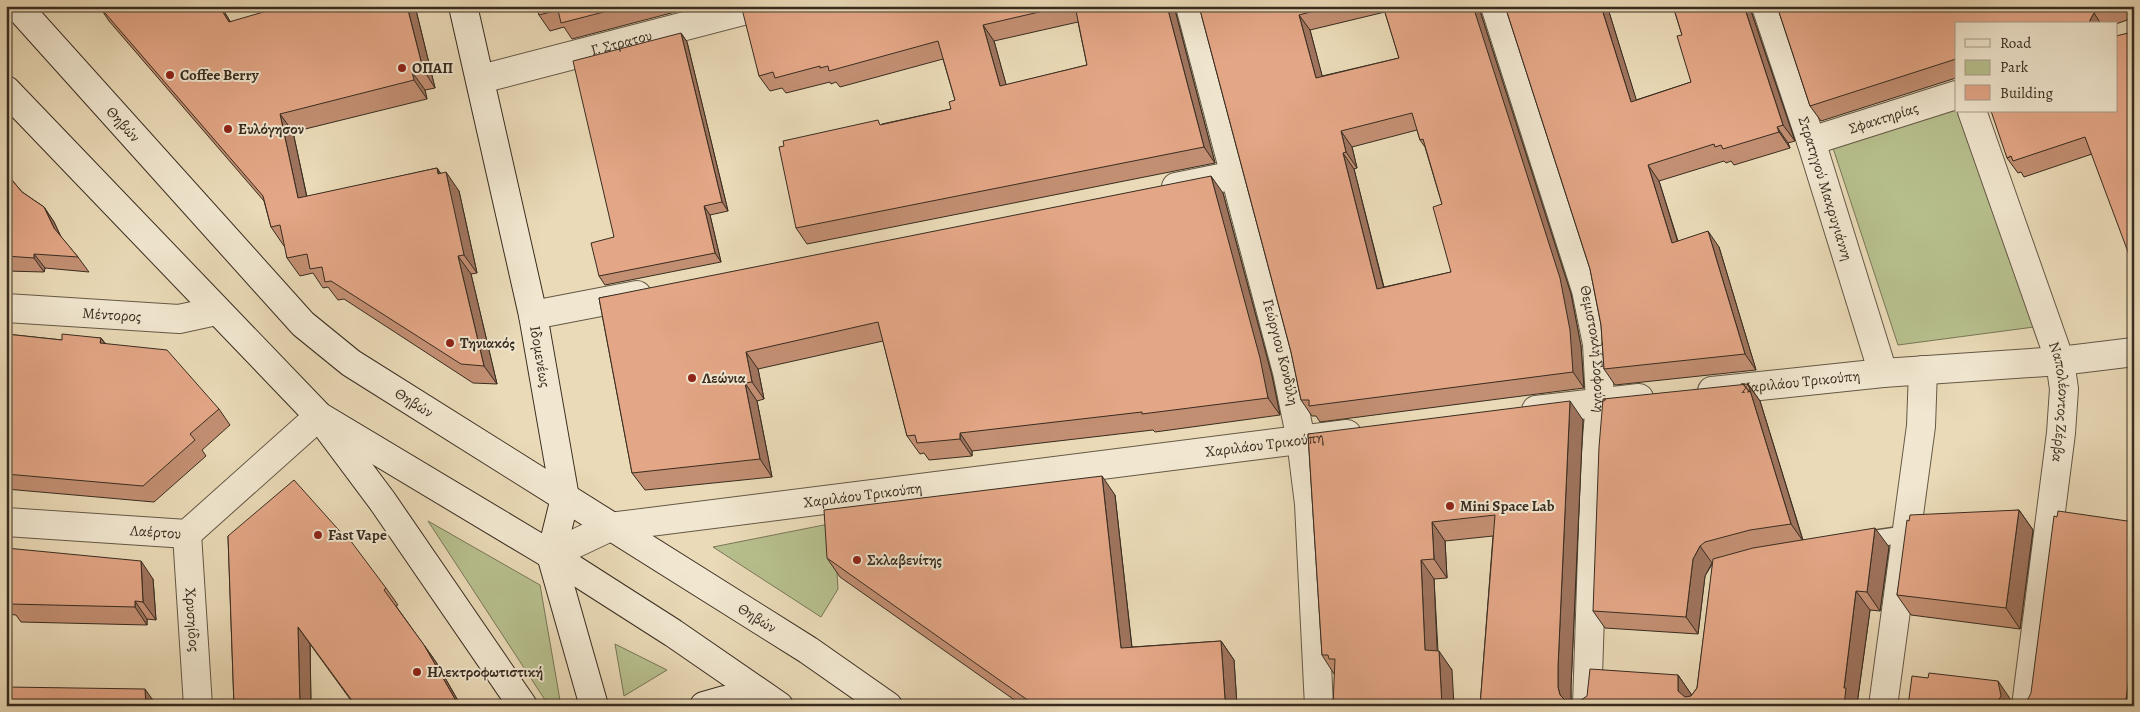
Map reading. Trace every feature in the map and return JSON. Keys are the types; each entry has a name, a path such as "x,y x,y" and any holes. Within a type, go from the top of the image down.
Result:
{"street":[{"name":"Θηβών","path":"17,6 303,324 351,363 808,650 888,706"},
{"name":"Ιδομενέως","path":"463,6 533,315 565,498 551,555 594,706"},
{"name":"Γ. Στρατου","path":"481,79 762,6"},
{"name":"Γεώργιου Κονδύλη","path":"1190,6 1287,372 1301,440 1309,504 1319,706"},
{"name":"Θεμιστοκλή Σοφούλη","path":"1495,6 1586,290 1597,344 1600,402 1595,463 1587,706"},
{"name":"Στρατηγού Μακρυγιάννη","path":"1766,6 1811,141 1883,373"},
{"path":"7,92 319,416 383,502 524,706"},
{"name":"Σφακτηρίας","path":"1811,141 1955,95"},
{"name":"Ναπολέοντος Ζέρβα","path":"1972,112 2060,361 2064,388 2061,433 2026,706"},
{"path":"1148,193 1235,175"},
{"path":"533,315 660,290"},
{"name":"Μέντορος","path":"6,308 179,319 216,311"},
{"name":"Χαριλάου Τρικούπη","path":"1513,413 1600,402 1883,373 2060,361 2134,352"},
{"path":"1883,706 1922,426 1922,370"},
{"path":"319,416 551,555 673,633 778,705"},
{"name":"Λαέρτου","path":"6,522 188,534 319,416"},
{"name":"Χαριλάου Τρικούπη","path":"551,555 610,527 1368,431"},
{"name":"Χρυσηίδος","path":"188,534 198,706"},
{"path":"704,706 725,700 778,705"}],"lane":[{"path":"1840,545 1907,534"}],"green space":[{"path":"1955,108 1955,112 1961,112 2034,327 1898,345 1832,145"},
{"path":"428,521 540,585 561,706 549,706"},
{"path":"834,523 838,589 821,617 713,547"},
{"path":"615,644 667,670 624,696"}],"building":[{"path":"99,6 219,6 229,22 284,6 407,6 423,69 412,72 414,80 280,114 298,198 437,168 438,174 446,172 464,255 458,256 484,366 461,364 331,281 325,282 322,267 310,269 307,254 287,258 280,225 271,227 263,196"},
{"path":"536,6 627,6 561,23 558,10 539,15"},
{"path":"748,6 1065,6 983,25 1000,86 1087,65 1075,6 1167,6 1204,147 796,228 779,147 784,146 783,141 878,120 880,125 951,109 949,102 955,100 938,41 829,71 828,66 820,68 820,66 775,78 773,72 759,76 742,9"},
{"path":"1199,6 1333,6 1299,15 1316,78 1399,58 1383,6 1473,6 1560,278 1570,330 1573,372 1309,406 1309,400 1301,400 1291,352","holes":["1412,113 1420,140 1423,139 1442,204 1433,207 1451,272 1377,289 1343,153 1346,152 1341,131"]},
{"path":"1505,6 1601,6 1631,102 1691,82 1677,36 1682,35 1673,6 1744,6 1783,125 1777,127 1779,132 1723,149 1721,145 1715,147 1714,144 1648,165 1672,243 1708,231 1745,354 1604,369 1601,325 1590,269"},
{"path":"1777,6 2109,6 2099,9 2094,13 2090,22 1955,22 1955,59 1810,106"},
{"path":"2134,29 2134,268 2085,137 2013,161 2011,156 2007,158 1991,112 2118,112 2118,36"},
{"path":"681,33 722,202 704,206 715,253 599,276 591,243 614,237 573,61"},
{"path":"6,173 22,192 44,207 54,228 78,257 34,254 34,258 6,256"},
{"path":"1211,176 1260,358 1268,398 1142,414 1142,412 960,433 960,439 917,443 915,435 907,436 878,322 746,352 752,382 745,383 760,459 632,473 599,298"},
{"path":"6,334 62,340 62,334 101,338 100,343 167,350 219,409 190,434 195,440 143,486 6,474"},
{"path":"1748,384 1791,524 1750,530 1705,542 1700,546 1693,559 1686,617 1593,611 1599,447 1603,399"},
{"path":"1570,401 1558,667 1560,695 1565,700 1574,703 1587,696 1590,669 1678,675 1678,691 1685,697 1691,696 1697,688 1713,559 1753,548 1875,528 1867,592 1856,591 1844,688 1846,688 1844,706 1480,706 1495,515 1432,522 1434,559 1421,560 1425,650 1439,651 1442,706 1333,706 1335,659 1329,659 1328,655 1322,655 1308,434"},
{"path":"1102,476 1121,648 1221,641 1225,699 1236,706 1036,706 827,558 824,510"},
{"path":"294,480 345,537 347,536 386,588 384,590 424,645 459,706 356,706 298,627 300,706 234,706 228,536"},
{"path":"2019,510 2006,608 1897,595 1907,520 1909,521 1910,515"},
{"path":"2058,511 2134,522 2134,643 2125,706 2025,706 2031,693 2054,516 2057,517"},
{"path":"6,548 141,561 143,602 135,601 135,607 9,604 8,597 6,597"},
{"path":"1929,673 1998,681 2001,696 1995,706 1908,706 1912,676 1928,678"},
{"path":"6,687 145,689 146,706 6,706"}],"place":[{"name":"ΟΠΑΠ","path":"402,68"},
{"name":"Coffee Berry","path":"170,75"},
{"name":"Ευλόγησον","path":"228,129"},
{"name":"Τηνιακός","path":"450,343"},
{"name":"Λεώνια","path":"692,378"},
{"name":"Mini Space Lab","path":"1450,506"},
{"name":"Fast Vape","path":"318,535"},
{"name":"Σκλαβενίτης","path":"857,560"},
{"name":"Ηλεκτροφωτιστική","path":"417,672"}]}
